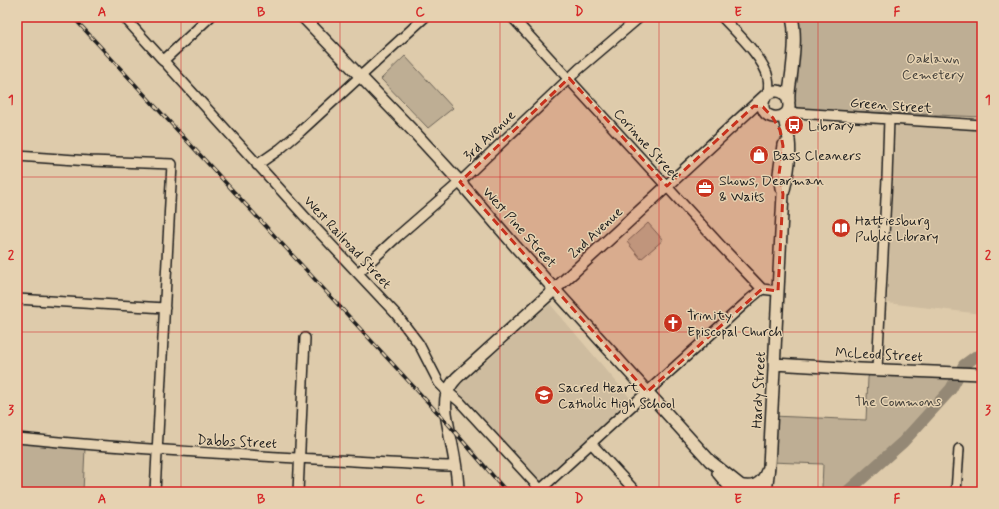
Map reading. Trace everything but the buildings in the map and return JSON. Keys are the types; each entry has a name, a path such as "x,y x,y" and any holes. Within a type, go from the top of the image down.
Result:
{"main road":[{"name":"West Pine Street","path":"303,17 460,182 516,247 710,461 720,477 736,488 749,492"},
{"name":"Hardy Street","path":"768,98 783,87 786,77 788,34 792,17"},
{"name":"Hardy Street","path":"766,492 769,466 783,194 779,174 783,146 780,130 786,111 792,66 794,33 792,17"},
{"path":"784,94 787,97 786,111 769,116 766,113 768,98 784,94"},
{"name":"2nd Avenue","path":"458,492 458,479 446,407 448,392 453,382 462,372 667,186 768,98"},
{"name":"McLeod Street","path":"774,364 982,374"},
{"path":"736,488 749,487 757,484 763,479 769,466"},
{"path":"768,479 771,492"}],"street":[{"name":"West Railroad Street","path":"124,17 230,133 257,165 404,323 422,350 439,383 460,402 542,491"},
{"path":"163,61 210,17"},
{"path":"257,165 285,144 424,17"},
{"name":"Corinne Street","path":"512,17 762,289"},
{"name":"3rd Avenue","path":"358,273 460,182 569,78 640,17"},
{"path":"722,17 748,45 765,59 771,72 775,88 768,98"},
{"name":"Green Street","path":"786,111 889,120 982,125"},
{"path":"877,369 889,120"},
{"path":"17,156 90,162 172,164 156,492"},
{"path":"542,491 591,443 762,289 778,291"},
{"path":"17,299 165,308"},
{"path":"298,492 305,338"},
{"name":"Dabbs Street","path":"17,438 158,450 448,466 456,465"},
{"path":"591,443 636,492"},
{"path":"956,492 959,449"}],"highlighted area":[{"path":"569,78 667,186 754,106 763,107 773,118 780,130 783,146 779,174 783,194 778,291 762,289 647,392 460,182"}],"shaded area":[{"path":"896,125 982,129 982,314 887,303"},
{"name":"Sacred Heart Catholic High School","path":"550,304 631,399 540,483 463,399 457,390 460,385"}],"green space":[{"name":"Oaklawn Cemetery","path":"799,17 982,17 982,117 801,109 794,106"},
{"path":"405,56 453,108 428,128 381,79"},
{"path":"648,223 663,240 641,259 627,242"},
{"name":"The Commons","path":"870,369 960,372 951,389 903,442 850,490 822,488 823,464 770,462 772,416 866,420 868,378"},
{"path":"17,443 85,448 83,492 17,492"}],"waterway":[{"path":"847,492 903,442 951,389 964,365 975,357 982,355"}],"railway":[{"path":"73,17 448,424 507,492"}],"place":[{"name":"Library","path":"794,125"},
{"name":"Bass Cleaners","path":"759,155"},
{"name":"Shows, Dearman & Waits","path":"705,188"},
{"name":"Hattiesburg Public Library","path":"841,228"},
{"name":"Trinity Episcopal Church","path":"673,323"},
{"name":"Sacred Heart Catholic High School","path":"544,395"}]}
